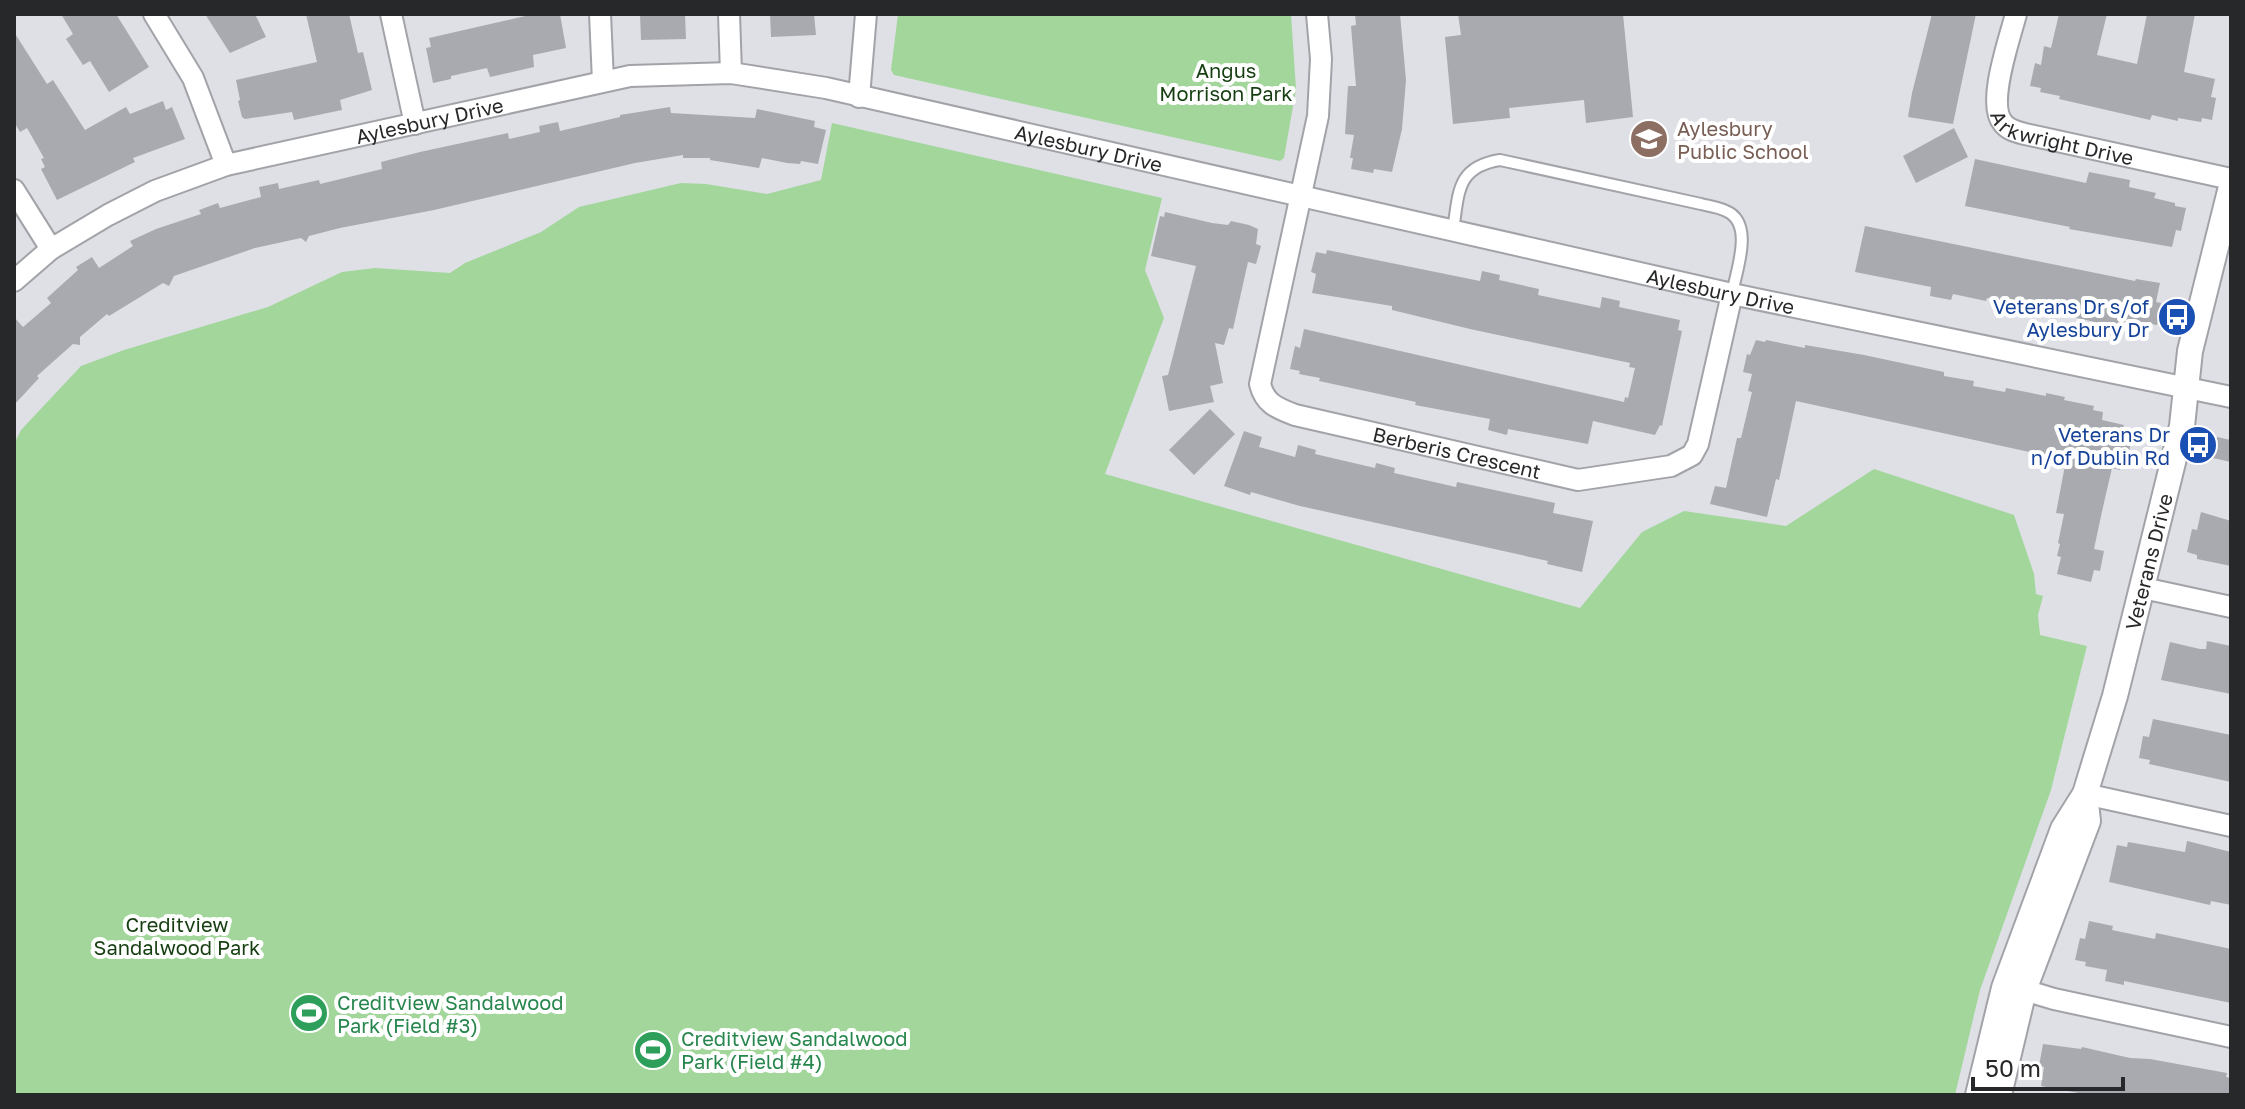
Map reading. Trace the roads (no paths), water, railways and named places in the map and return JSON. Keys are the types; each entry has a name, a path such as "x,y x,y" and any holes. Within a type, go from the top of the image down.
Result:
{"street":[{"path":"154,14 193,78 226,165"},
{"path":"391,14 415,124"},
{"path":"600,14 603,81"},
{"path":"729,14 731,73"},
{"path":"859,97 866,14"},
{"name":"Berberis Crescent","path":"1317,14 1321,87 1301,197 1260,384 1273,407 1295,415 1578,480 1671,466 1692,455 1698,444 1732,294"},
{"name":"Arkwright Drive","path":"2016,14 1997,92 1996,110 2002,123 2011,130 2231,179"},
{"name":"Aylesbury Drive","path":"14,281 51,249 108,215 155,191 226,165 630,76 731,73 826,88 1732,294 2231,397"},
{"name":"Veterans Drive","path":"1978,1095 2004,988 2063,829 2085,794 2115,696 2182,426 2190,351 2231,187"},
{"path":"14,190 51,249"},
{"path":"2143,588 2231,607"},
{"path":"2085,794 2231,826"},
{"name":"Veterans Drive","path":"1999,1095 2024,990 2088,821 2085,794"},
{"path":"2024,990 2231,1037"}],"lane":[{"path":"1453,231 1461,183 1467,174 1487,162 1500,160 1701,204 1726,211 1741,225 1742,236 1732,294"}],"place":[{"name":"Aylesbury Public School","path":"1649,139"},
{"name":"Veterans Dr s/of Aylesbury Dr","path":"2177,317"},
{"name":"Veterans Dr n/of Dublin Rd","path":"2198,445"},
{"name":"Creditview Sandalwood Park (Field #3)","path":"309,1013"},
{"name":"Creditview Sandalwood Park (Field #4)","path":"653,1050"}],"park label":[{"name":"Angus Morrison Park","path":"1226,82"},
{"name":"Creditview Sandalwood Park","path":"177,936"}]}
